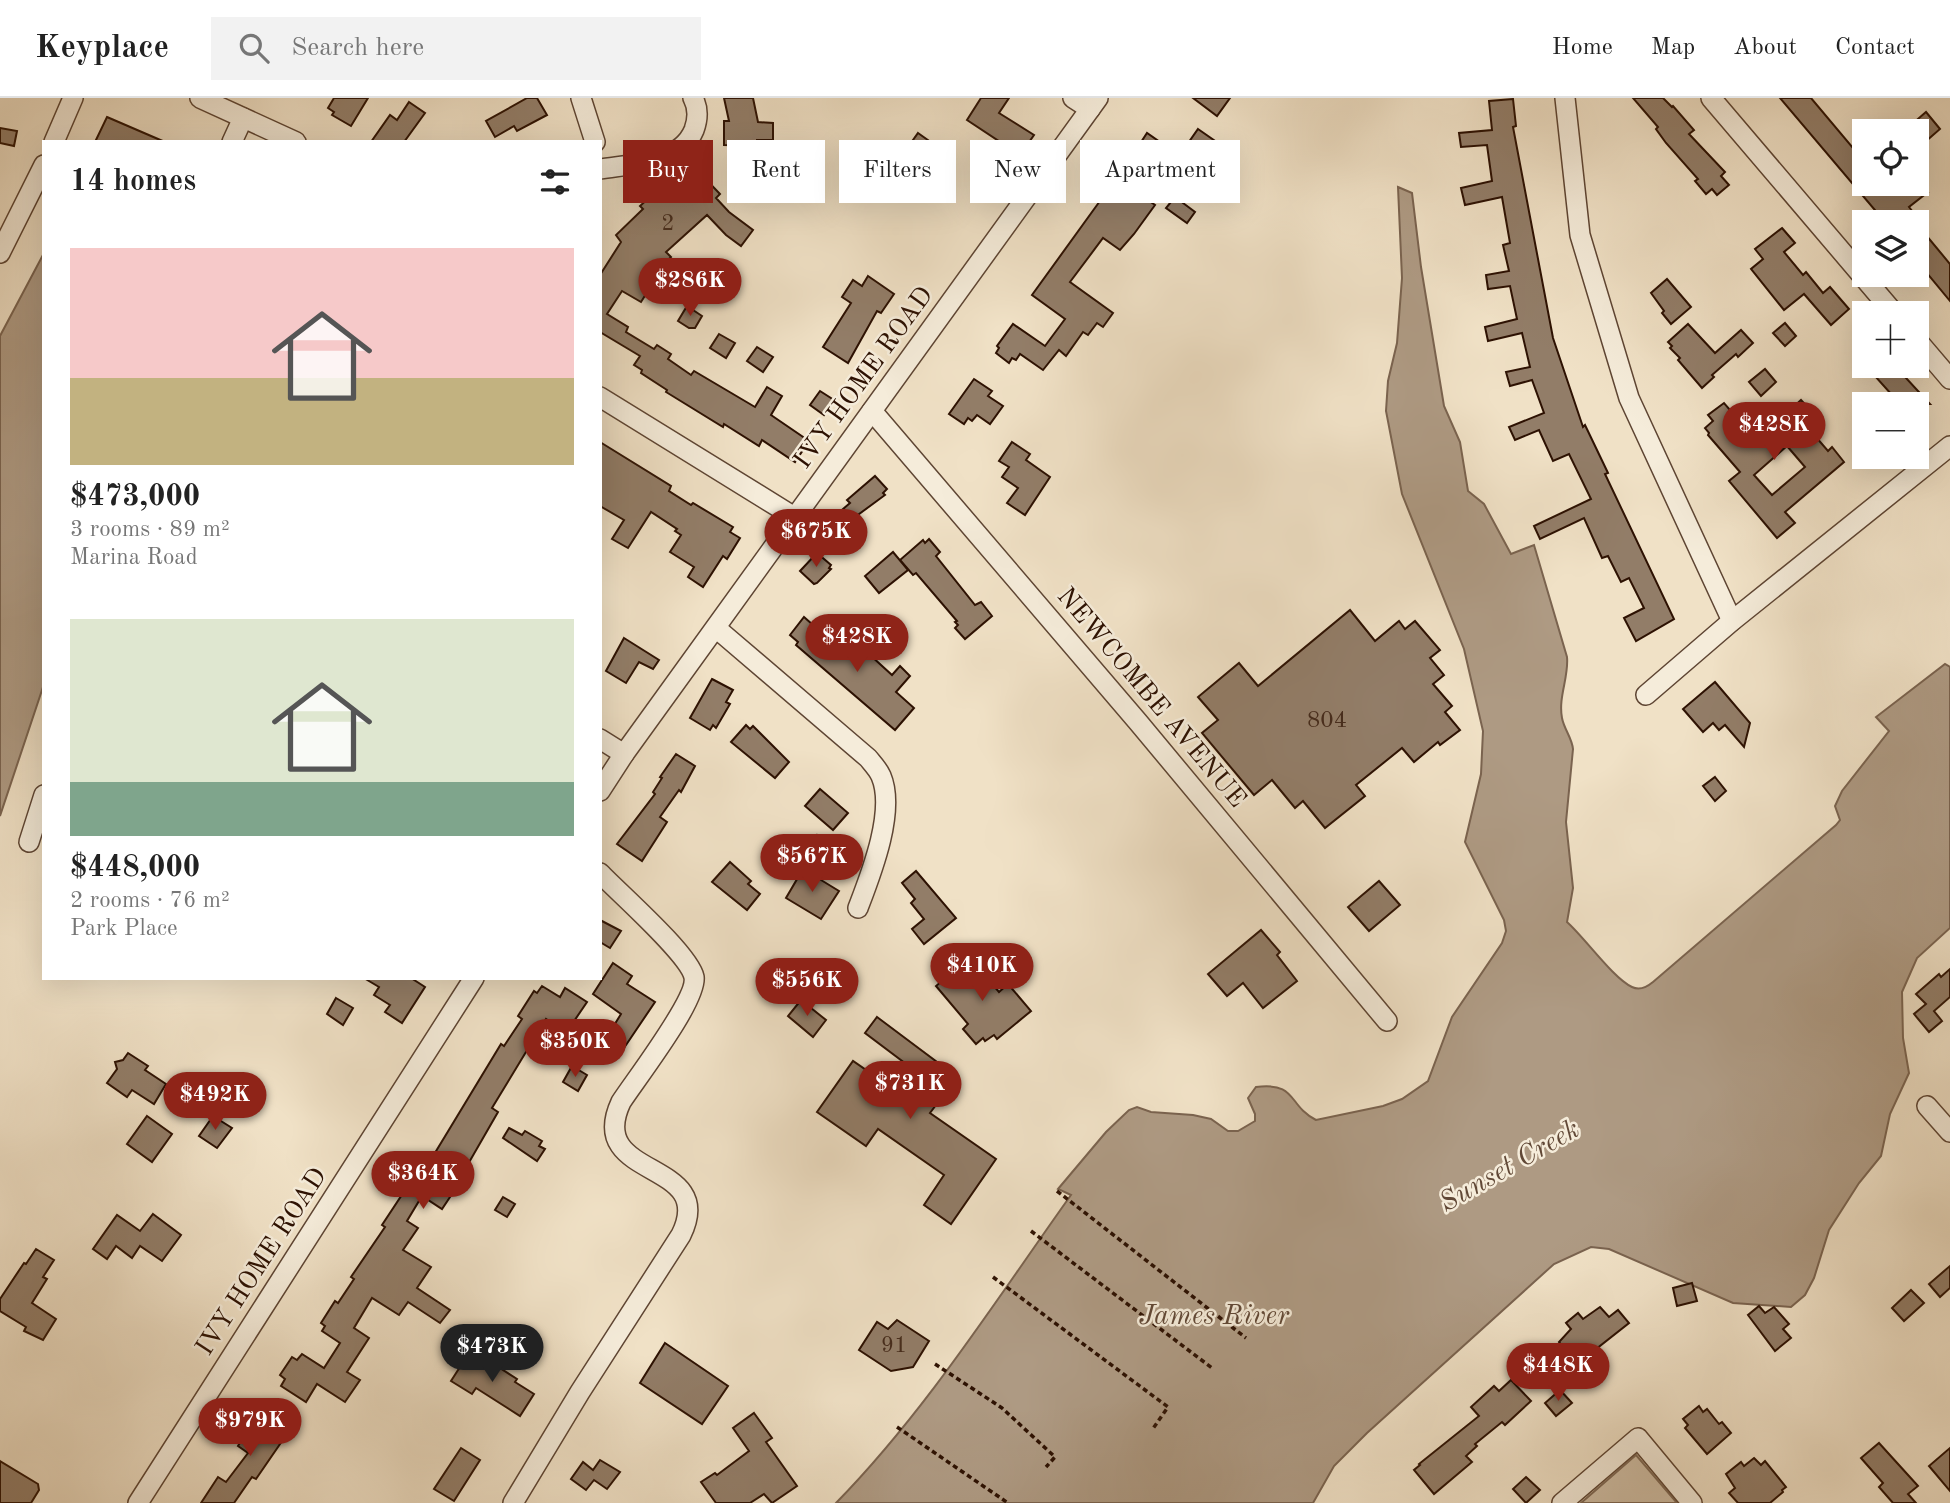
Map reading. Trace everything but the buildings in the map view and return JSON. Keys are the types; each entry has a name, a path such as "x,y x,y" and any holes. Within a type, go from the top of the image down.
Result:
{"street":[{"path":"55,140 73,98"},
{"path":"200,98 292,140"},
{"path":"581,98 594,140"},
{"path":"602,169 644,162 675,153 691,138 698,120 693,98"},
{"path":"1073,98 1094,104"},
{"path":"1564,98 1580,235 1629,398 1732,621"},
{"path":"1711,98 1884,301"},
{"name":"IVY HOME ROAD","path":"602,788 1094,104"},
{"path":"233,140 243,118"},
{"path":"0,253 42,169"},
{"path":"1929,354 1950,379"},
{"path":"602,398 796,518"},
{"name":"NEWCOMBE AVENUE","path":"872,411 1138,722 1387,1021"},
{"path":"1646,695 1732,621 1950,446"},
{"path":"716,628 868,758 880,775 886,808 875,859 858,908"},
{"path":"602,740 624,754"},
{"path":"29,842 42,801"},
{"path":"513,1503 580,1392 681,1235 689,1217 688,1201 681,1190 639,1162 621,1146 617,1138 615,1119 621,1102 686,1005 694,987 694,978 681,954 602,875"},
{"name":"IVY HOME ROAD","path":"138,1503 473,980"},
{"path":"1927,1106 1950,1132"},
{"path":"1562,1503 1638,1438 1692,1503"}],"path":[{"path":"1057,1191 1246,1338"},
{"path":"1031,1231 1212,1368"},
{"path":"993,1277 1168,1407 1152,1430"},
{"path":"935,1364 1002,1408 1055,1457 1046,1467"},
{"path":"897,1427 1009,1503"}],"shaded area":[{"path":"1636,1455 1677,1503 1581,1503"}],"water":[{"name":"James River","path":"1398,187 1412,193 1444,406 1460,442 1468,491 1484,504 1511,554 1534,545 1567,657 1561,710 1573,749 1566,822 1573,888 1567,922 1624,982 1635,988 1648,985 1836,825 1840,820 1835,806 1842,791 1889,731 1876,717 1945,664 1950,667 1950,928 1917,958 1902,992 1903,1038 1909,1073 1890,1114 1881,1156 1859,1183 1829,1230 1814,1278 1805,1295 1791,1307 1733,1303 1609,1249 1591,1247 1554,1264 1367,1433 1334,1466 1313,1503 836,1503 869,1468 930,1393 1071,1195 1058,1189 1106,1132 1129,1110 1137,1107 1151,1112 1193,1115 1211,1119 1228,1131 1238,1131 1255,1121 1248,1098 1256,1087 1269,1086 1286,1091 1300,1108 1316,1120 1383,1106 1402,1099 1428,1081 1452,1017 1502,943 1506,931 1504,920 1465,842 1481,774 1483,731 1464,649 1402,494 1386,411 1388,381 1397,343 1402,278"},
{"path":"42,257 42,690 0,816 0,336"}],"water label":[{"name":"Sunset Creek","path":"1510,1167"}]}
